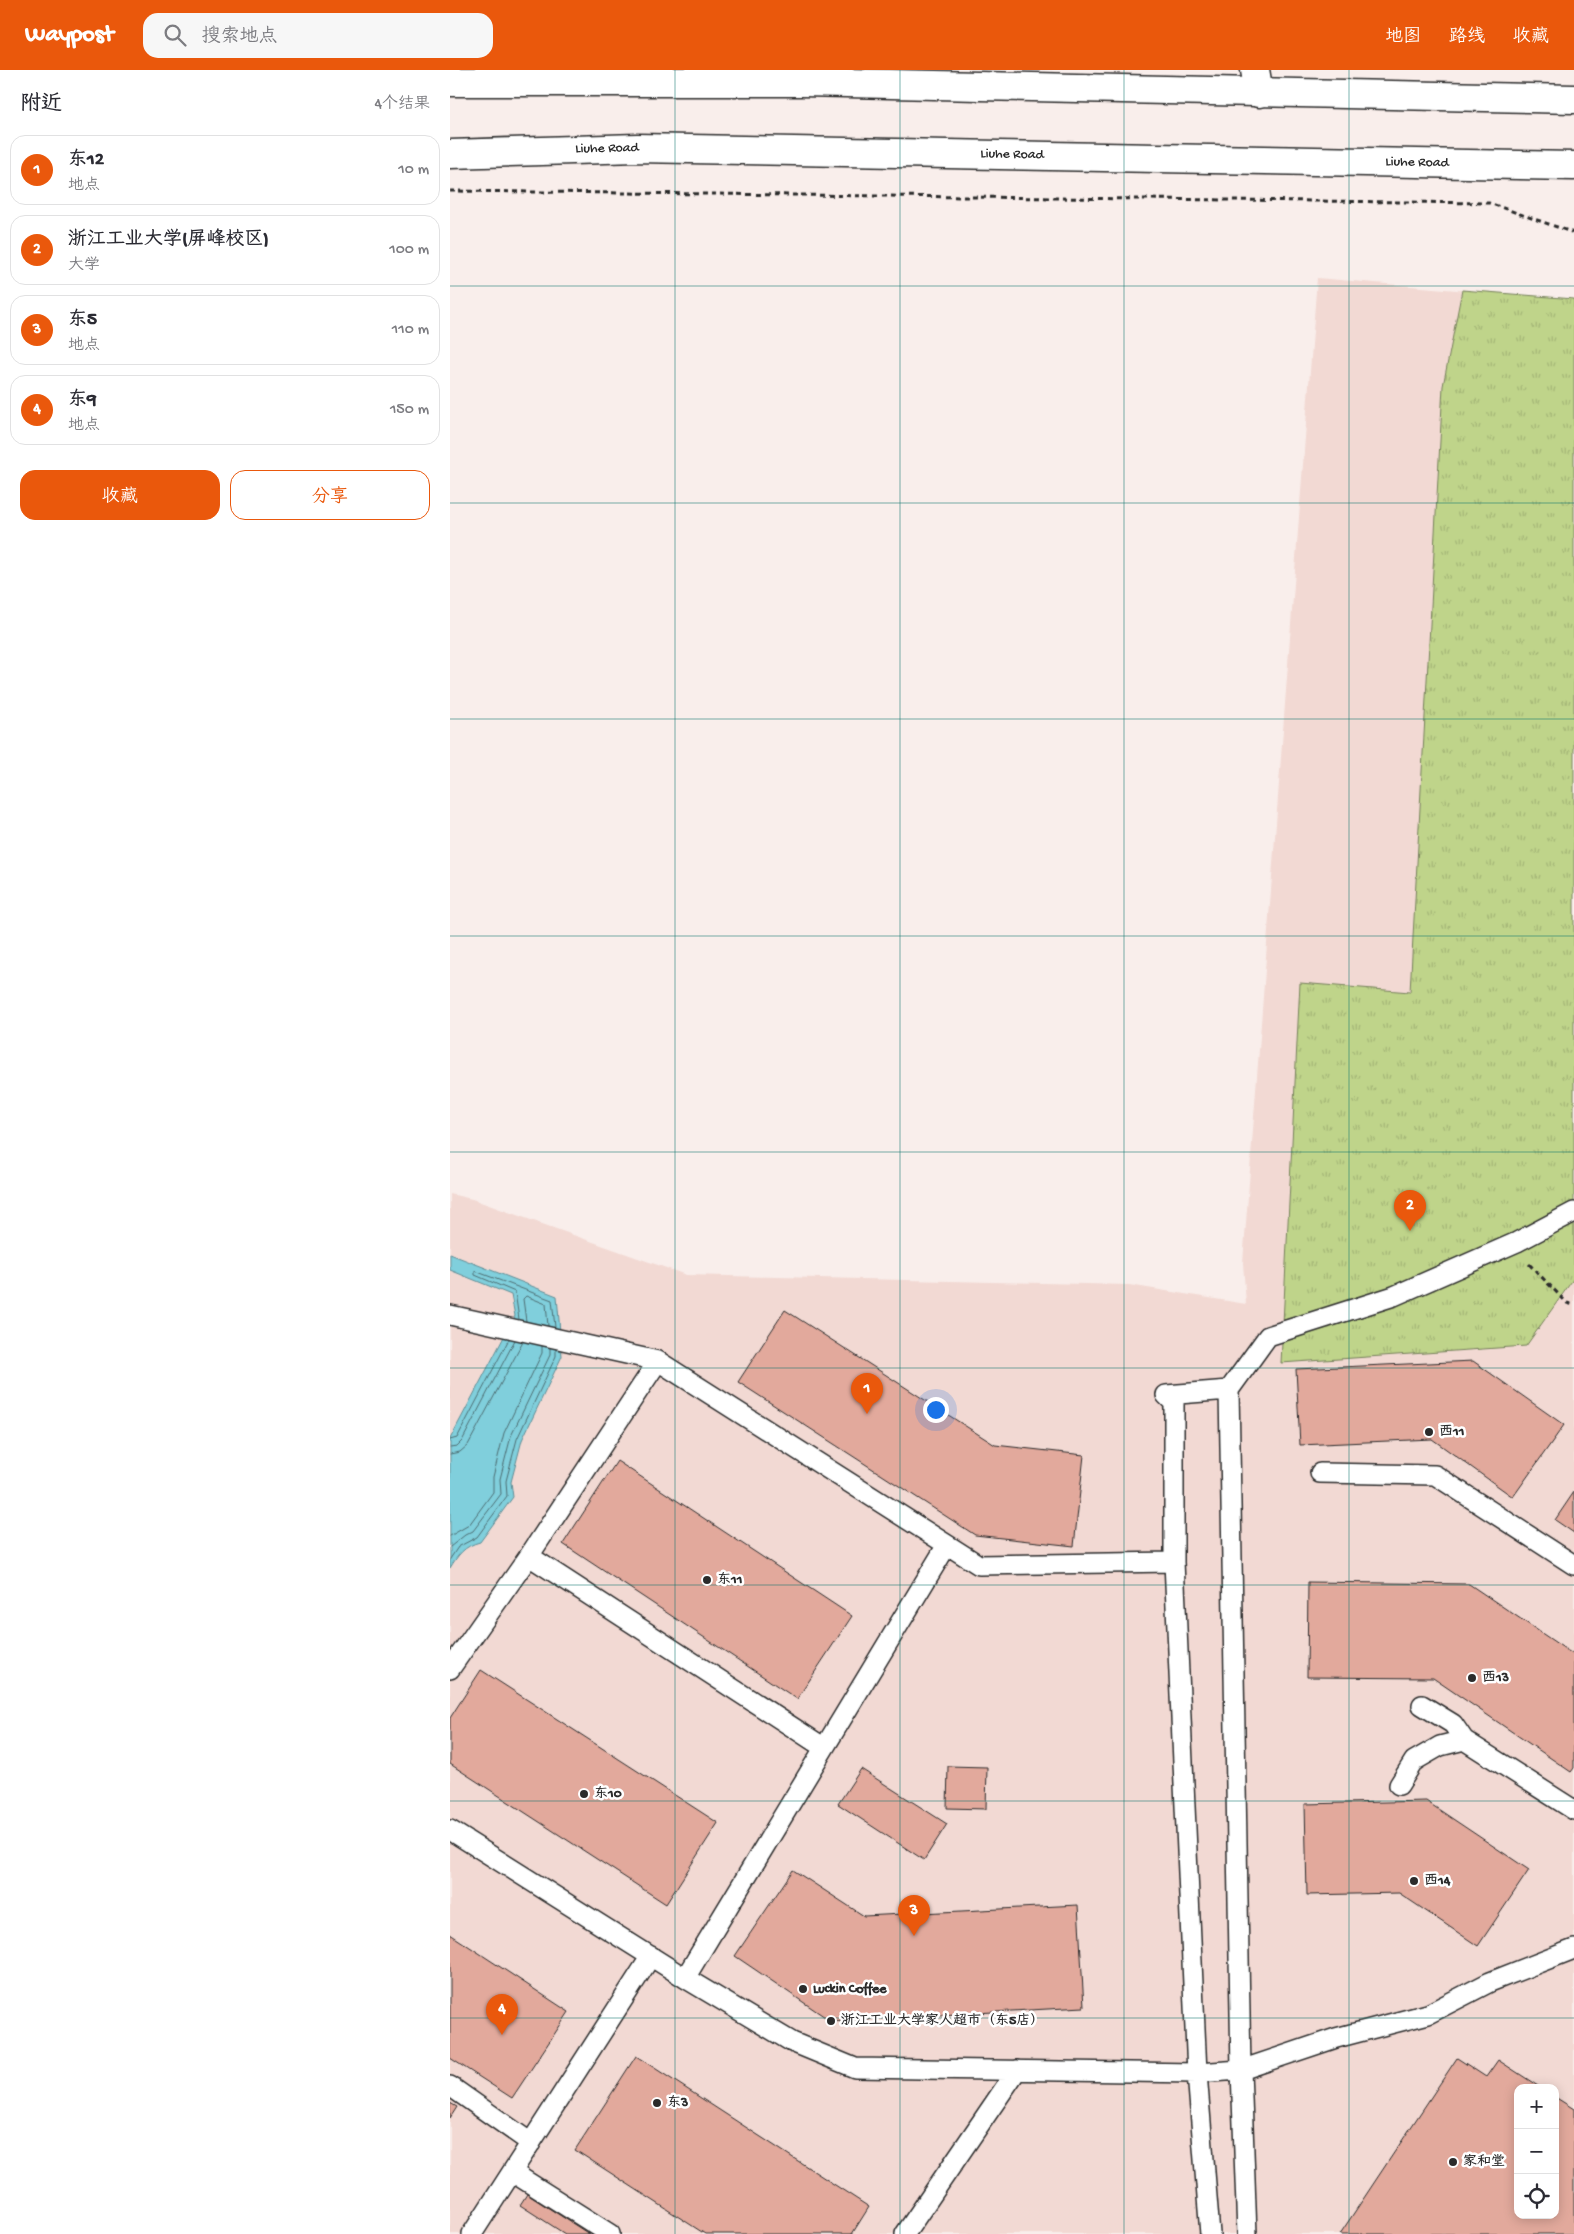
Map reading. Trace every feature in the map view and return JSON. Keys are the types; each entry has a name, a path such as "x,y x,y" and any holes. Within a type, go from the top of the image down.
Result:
{"main road":[{"path":"450,82 1257,81 1574,98"},
{"name":"Liuhe Road","path":"450,154 637,148 1574,166"}],"lane":[{"path":"1248,2234 1241,2070 1229,1390 1268,1336 1394,1296 1517,1242 1574,1212"},
{"path":"450,1315 658,1361 979,1566 1174,1562"},
{"path":"450,1669 529,1556 658,1361"},
{"path":"1210,2234 1197,2073 1174,1562 1174,1403 1166,1395 1229,1390"},
{"path":"1320,1473 1435,1475 1574,1565"},
{"path":"685,1978 823,1747 947,1545"},
{"path":"529,1556 823,1747"},
{"path":"1422,1705 1453,1724 1464,1740 1574,1810"},
{"path":"1400,1785 1414,1761 1440,1746 1464,1740"},
{"path":"450,1830 685,1978 792,2042 855,2068 1197,2073 1241,2070 1336,2038 1428,2014 1490,1982 1574,1949"},
{"path":"472,2234 651,1956"},
{"path":"905,2234 1018,2070"},
{"path":"450,2086 530,2142"},
{"path":"512,2172 610,2234"}],"path":[{"path":"450,191 1489,203 1574,233"},
{"path":"1517,1242 1528,1263 1548,1286 1567,1303 1574,1305"}],"shaded area":[{"path":"1317,278 1574,300 1574,2234 450,2234 450,1194 472,1199 686,1275 1129,1285 1246,1304 1243,1263"}],"green space":[{"path":"1462,290 1574,299 1574,1278 1526,1346 1281,1363 1300,983 1410,992 1443,386"}],"water":[{"path":"450,1254 557,1296 562,1356 522,1440 511,1482 513,1497 480,1542 462,1552 450,1568 450,1439 515,1316 511,1295 450,1270"}],"building":[{"path":"785,1310 995,1445 1084,1455 1074,1546 975,1535 738,1382"},
{"name":"西11","path":"1473,1361 1564,1425 1513,1497 1432,1439 1300,1445 1296,1369"},
{"name":"东11","path":"617,1461 852,1616 797,1699 563,1544"},
{"path":"1574,1492 1574,1533 1555,1520"},
{"name":"西13","path":"1308,1582 1469,1584 1574,1655 1574,1768 1571,1772 1433,1678 1307,1677"},
{"name":"东10","path":"481,1670 718,1823 666,1904 450,1764 450,1718"},
{"path":"948,1766 987,1767 986,1809 947,1808"},
{"path":"861,1769 947,1824 924,1860 838,1804"},
{"name":"西14","path":"1426,1801 1529,1870 1478,1946 1399,1893 1307,1895 1305,1804"},
{"path":"793,1870 864,1916 1078,1905 1084,2007 831,2021 735,1956"},
{"path":"450,1934 569,2012 512,2098 450,2058"},
{"name":"东3","path":"636,2056 869,2207 852,2234 705,2234 575,2150"},
{"name":"家和堂","path":"1457,2058 1486,2077 1498,2060 1535,2084 1514,2084 1514,2219 1559,2219 1559,2100 1574,2109 1574,2234 1340,2234"},
{"path":"450,2103 457,2107 450,2118"},
{"path":"527,2194 589,2234 565,2234 520,2205"}],"place":[{"name":"浙江工业大学(屏峰校区)","path":"1410,1231"},
{"name":"东12","path":"867,1414"},
{"name":"西11","path":"1429,1432"},
{"name":"东11","path":"707,1580"},
{"name":"西13","path":"1472,1678"},
{"name":"东10","path":"584,1794"},
{"name":"西14","path":"1414,1881"},
{"name":"东5","path":"914,1936"},
{"name":"Luckin Coffee","path":"803,1989"},
{"name":"浙江工业大学家人超市（东5店）","path":"831,2021"},
{"name":"东9","path":"502,2035"},
{"name":"东3","path":"657,2103"},
{"name":"家和堂","path":"1453,2162"}]}
